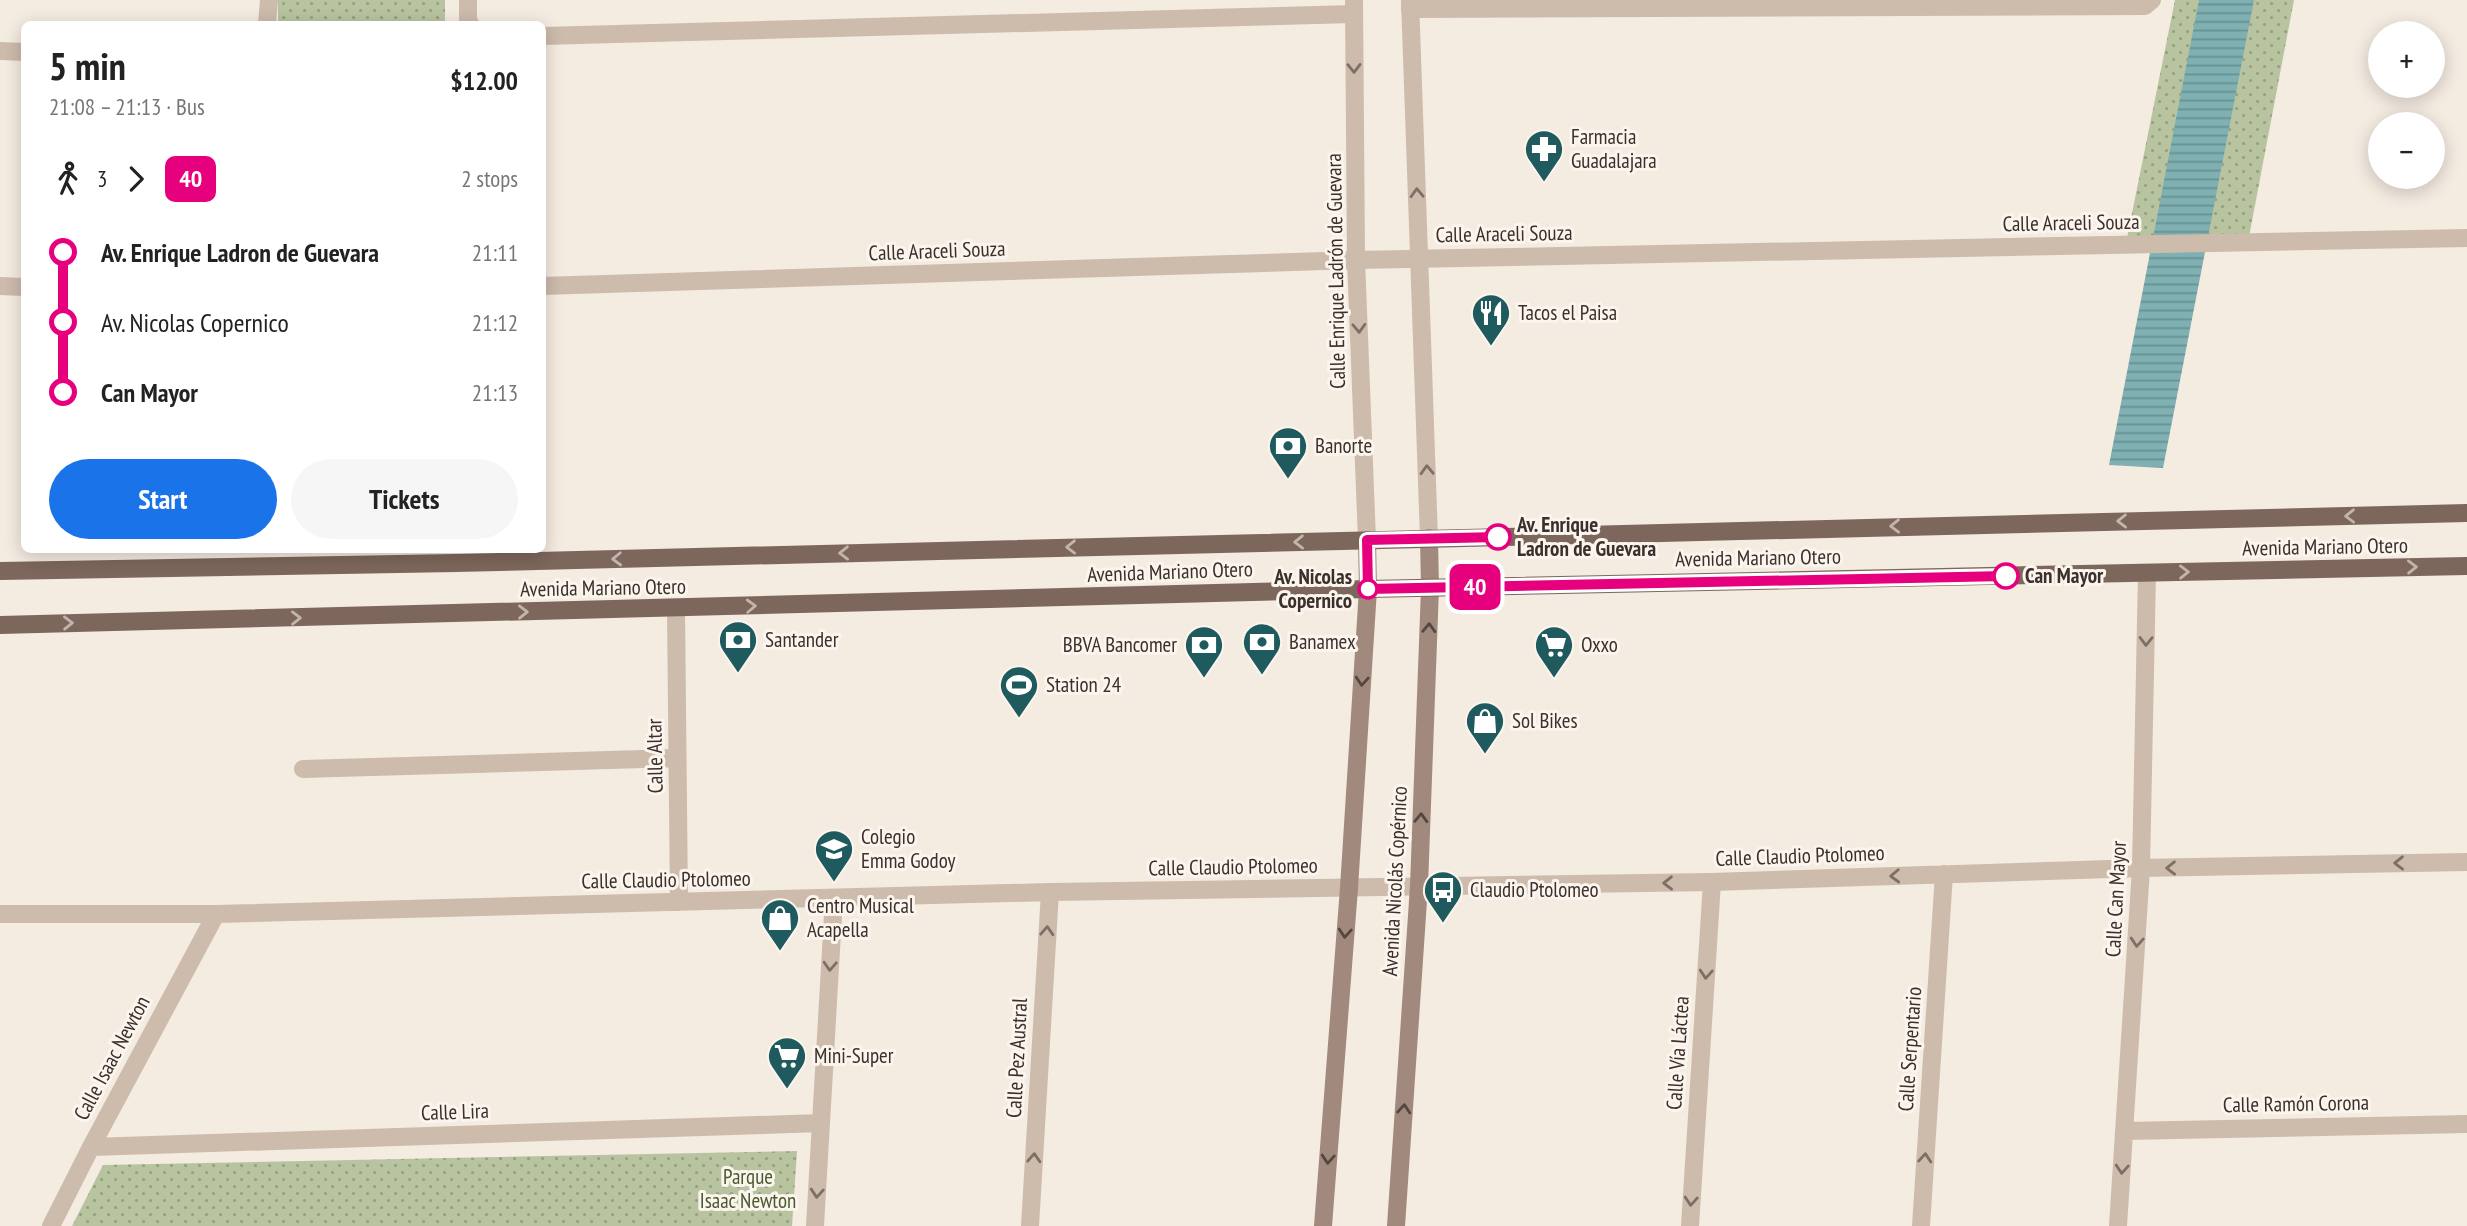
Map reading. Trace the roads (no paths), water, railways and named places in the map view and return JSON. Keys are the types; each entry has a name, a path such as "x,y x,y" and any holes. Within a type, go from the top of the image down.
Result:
{"main road":[{"name":"Avenida Mariano Otero","path":"0,571 442,563 2467,513"},
{"name":"Avenida Nicolás Copérnico","path":"1396,1226 1419,886 1430,588 1429,538"},
{"path":"1323,1226 1349,888 1368,589 1367,540"},
{"name":"Avenida Mariano Otero","path":"0,625 1368,589 2467,566"}],"street":[{"path":"267,21 269,0"},
{"path":"468,0 469,21"},
{"path":"1429,538 1410,4 2145,6 2152,0"},
{"path":"546,36 1354,7"},
{"name":"Calle Enrique Ladrón de Guevara","path":"1354,7 1356,260 1367,540"},
{"path":"0,51 21,52"},
{"name":"Calle Araceli Souza","path":"546,286 1356,260 2467,239"},
{"path":"0,286 21,287"},
{"name":"Calle Can Mayor","path":"2118,1226 2141,868 2147,573"},
{"name":"Calle Altar","path":"676,609 679,902"},
{"path":"303,769 677,758"},
{"name":"Calle Claudio Ptolomeo","path":"0,914 216,914 1050,892 1712,882 2141,868 2467,862"},
{"name":"Calle Serpentario","path":"1921,1226 1944,874"},
{"name":"Calle Vía Láctea","path":"1690,1226 1712,882"},
{"name":"Calle Pez Austral","path":"1030,1226 1050,892"},
{"path":"815,1226 834,898"},
{"name":"Calle Isaac Newton","path":"51,1226 90,1147 216,914"},
{"name":"Calle Lira","path":"90,1147 821,1123"},
{"name":"Calle Ramón Corona","path":"2125,1131 2467,1124"}],"water":[{"path":"2199,0 2254,0 2163,468 2109,465"}],"place":[{"name":"Farmacia Guadalajara","path":"1544,183"},
{"name":"Tacos el Paisa","path":"1491,347"},
{"name":"Banorte","path":"1288,480"},
{"name":"Av. Enrique Ladron de Guevara","path":"1498,537"},
{"name":"Can Mayor","path":"2006,576"},
{"name":"Av. Nicolas Copernico","path":"1368,589"},
{"name":"Santander","path":"738,674"},
{"name":"Banamex","path":"1262,676"},
{"name":"BBVA Bancomer","path":"1204,679"},
{"name":"Oxxo","path":"1554,679"},
{"name":"Station 24","path":"1019,719"},
{"name":"Sol Bikes","path":"1485,755"},
{"name":"Colegio Emma Godoy","path":"834,883"},
{"name":"Claudio Ptolomeo","path":"1443,924"},
{"name":"Centro Musical Acapella","path":"780,952"},
{"name":"Mini-Super","path":"787,1090"}],"park label":[{"name":"Parque Isaac Newton","path":"748,1189"}]}
